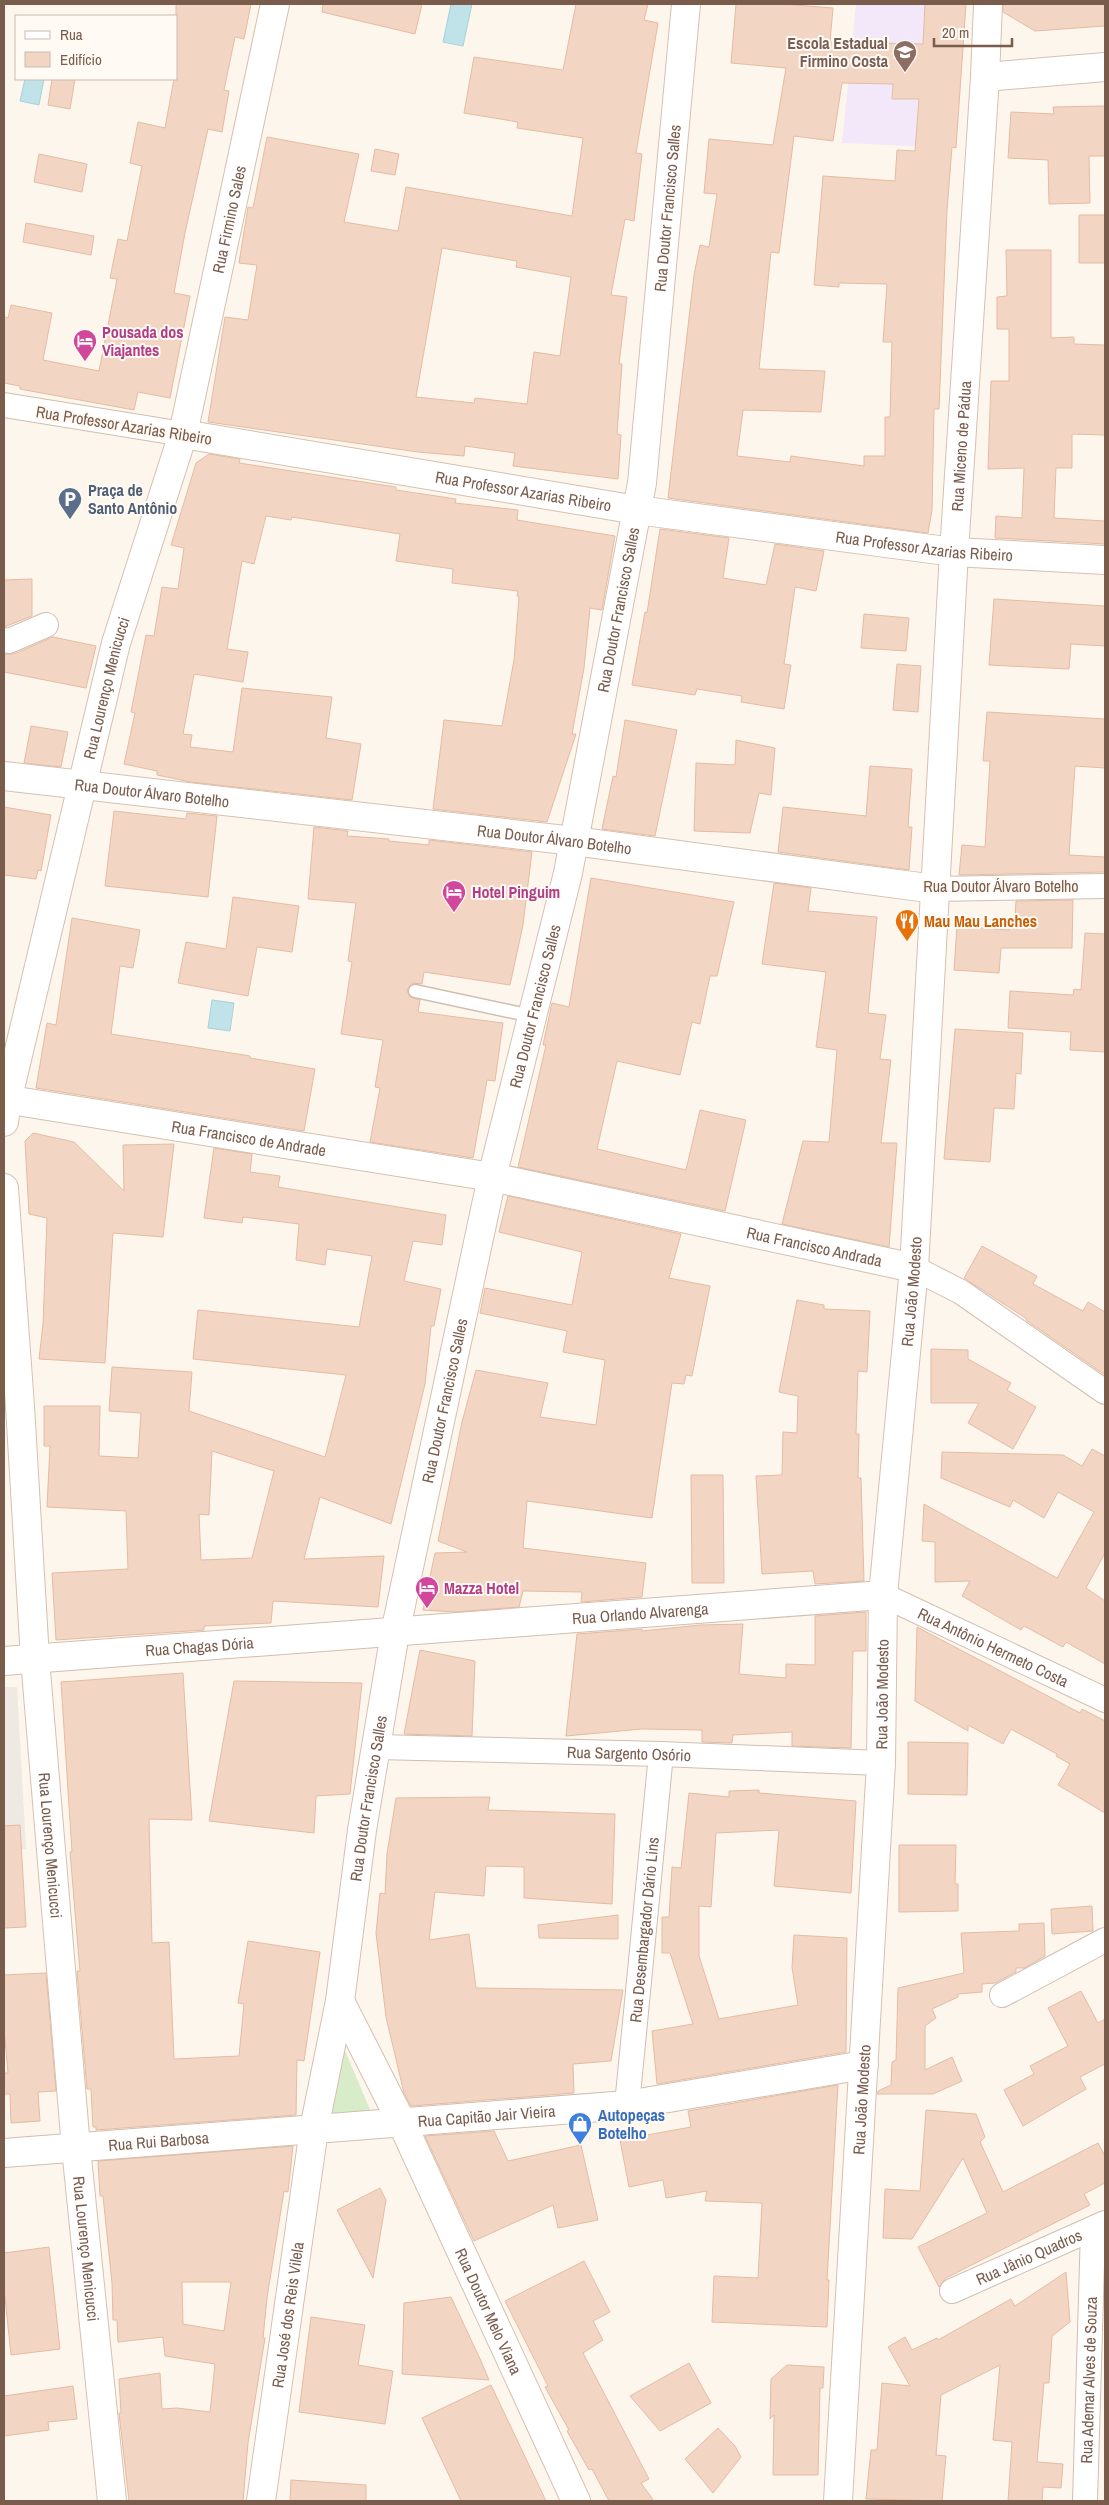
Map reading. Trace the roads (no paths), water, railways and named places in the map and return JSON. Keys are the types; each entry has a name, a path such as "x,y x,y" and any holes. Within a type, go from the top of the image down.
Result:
{"main road":[{"name":"Rua Firmino Sales","path":"183,434 276,4"},
{"name":"Rua Doutor Francisco Salles","path":"314,2129 340,2000 362,1830 378,1746 395,1633 492,1177 574,841 642,483 686,4"},
{"name":"Rua Miceno de Pádua","path":"936,889 954,552 988,4"},
{"path":"985,76 1105,67"},
{"name":"Rua Professor Azarias Ribeiro","path":"183,434 637,510 954,552 1105,560"},
{"name":"Rua Lourenço Menicucci","path":"5,1107 116,643 183,434"},
{"name":"Rua Doutor Álvaro Botelho","path":"4,776 574,841 936,889"},
{"name":"Rua João Modesto","path":"838,2501 882,1762 883,1595 914,1268 936,889"},
{"name":"Rua Francisco de Andrade","path":"5,1107 492,1177"},
{"name":"Rua Francisco Andrada","path":"492,1177 914,1268"},
{"name":"Rua Lourenço Menicucci","path":"4,1188 12,1406 76,2148 112,2501"},
{"name":"Rua Orlando Alvarenga","path":"395,1633 883,1595"},
{"name":"Rua Chagas Dória","path":"4,1661 395,1633"},
{"path":"340,2000 401,2121"},
{"name":"Rua Capitão Jair Vieira","path":"314,2129 627,2105 864,2065"},
{"name":"Rua Doutor Melo Viana","path":"401,2121 576,2501"},
{"name":"Rua Rui Barbosa","path":"4,2153 314,2129"},
{"name":"Rua José dos Reis Vilela","path":"261,2501 314,2129"}],"street":[{"name":"Rua Professor Azarias Ribeiro","path":"4,406 183,434"},
{"path":"4,640 9,641 46,625"},
{"name":"Rua Doutor Álvaro Botelho","path":"936,889 1105,886"},
{"name":"Rua Francisco Andrada","path":"914,1268 961,1292 1105,1392"},
{"name":"Rua Antônio Hermeto Costa","path":"883,1595 1105,1700"},
{"name":"Rua Sargento Osório","path":"378,1746 882,1762"},
{"name":"Rua Desembargador Dário Lins","path":"627,2105 661,1754"},
{"path":"1002,1995 1105,1940"},
{"name":"Rua Jânio Quadros","path":"952,2292 1099,2226"},
{"name":"Rua Ademar Alves de Souza","path":"1085,2501 1099,2226"}],"lane":[{"path":"415,991 532,1016"}],"water":[{"path":"451,4 472,4 463,46 443,42"},
{"path":"25,80 44,80 39,105 20,101"},
{"path":"212,1000 234,1003 230,1031 208,1028"}],"place":[{"name":"Escola Estadual Firmino Costa","path":"905,73"},
{"name":"Pousada dos Viajantes","path":"85,362"},
{"name":"Praça de Santo Antônio","path":"70,520"},
{"name":"Hotel Pinguim","path":"454,913"},
{"name":"Mau Mau Lanches","path":"907,942"},
{"name":"Mazza Hotel","path":"427,1609"},
{"name":"Autopeças Botelho","path":"580,2145"}]}
